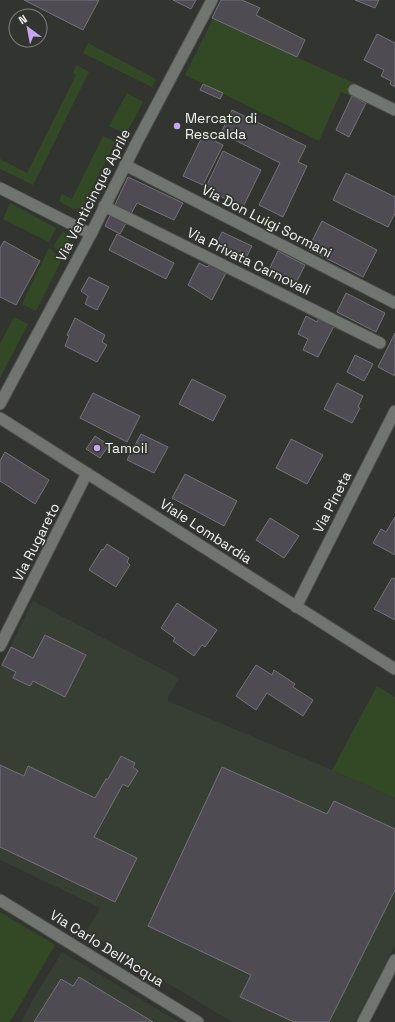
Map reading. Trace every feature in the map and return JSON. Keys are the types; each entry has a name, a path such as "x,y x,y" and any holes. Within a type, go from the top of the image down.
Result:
{"street":[{"name":"Via Venticinque Aprile","path":"0,404 91,234 104,206 212,0"},
{"path":"354,90 395,110"},
{"name":"Via Don Luigi Sormani","path":"125,166 395,303"},
{"path":"0,188 91,234"},
{"name":"Via Privata Carnovali","path":"104,206 380,343"},
{"name":"Via Pineta","path":"296,607 395,411"},
{"name":"Viale Lombardia","path":"0,418 395,669"},
{"name":"Via Rugareto","path":"0,646 88,473"},
{"name":"Via Carlo Dell'Acqua","path":"0,900 198,1022"},
{"path":"363,1022 395,960"}],"shaded area":[{"path":"33,601 179,678 168,697 168,701 395,798 395,945 355,1022 232,1022 124,957 86,931 100,908 0,860 0,667"},
{"path":"62,952 179,1022 21,1022"}],"green space":[{"path":"213,19 356,84 351,96 341,92 319,141 185,75"},
{"path":"88,43 156,79 152,87 83,53"},
{"path":"76,65 89,72 33,185 0,169 0,159 27,173 76,75 73,73"},
{"path":"127,93 143,102 126,134 109,126"},
{"path":"103,136 115,142 82,208 73,209 59,201 62,194 72,199"},
{"path":"10,203 56,228 49,242 3,219"},
{"path":"63,231 71,245 71,249 66,258 53,246"},
{"path":"49,248 62,259 36,311 22,304"},
{"path":"14,317 28,324 0,378 0,344"},
{"path":"377,686 395,697 395,798 332,770"},
{"path":"0,912 55,945 10,1022 0,1022"}],"building":[{"path":"24,0 99,0 83,30 48,12 48,8 40,8"},
{"path":"173,0 196,0 191,9"},
{"path":"221,0 242,0 260,8 256,15 305,40 297,57 212,18"},
{"path":"355,0 379,0 375,8"},
{"path":"377,34 395,43 395,87 390,84 391,81 381,76 384,70 364,60"},
{"path":"203,84 223,93 220,99 200,90"},
{"path":"352,96 366,103 349,137 336,130"},
{"path":"232,110 306,146 298,162 307,166 283,217 259,205 280,163 221,133"},
{"path":"203,135 223,145 203,185 183,176"},
{"path":"223,151 261,170 243,207 205,189"},
{"path":"346,173 395,197 395,213 388,227 333,200"},
{"path":"128,177 183,203 174,220 137,203 120,234 105,226"},
{"path":"322,221 377,250 363,277 308,249"},
{"path":"222,232 252,246 245,260 215,246"},
{"path":"117,234 174,263 166,279 109,250"},
{"path":"4,241 40,261 16,305 0,297 0,248"},
{"path":"278,251 305,265 294,287 267,274"},
{"path":"199,263 207,267 210,264 226,273 212,300 188,285"},
{"path":"89,277 109,287 97,310 85,304 88,296 81,291"},
{"path":"346,293 385,313 376,332 337,312"},
{"path":"306,316 317,322 319,318 334,326 318,357 303,350 308,339 298,334"},
{"path":"75,318 105,335 102,342 107,345 97,362 65,346 69,336 67,335"},
{"path":"395,333 395,376 378,367"},
{"path":"355,355 373,364 364,381 347,372"},
{"path":"192,379 226,396 213,421 179,404"},
{"path":"337,383 363,396 358,407 360,408 352,423 324,409"},
{"path":"93,393 140,416 127,442 80,418"},
{"path":"141,434 168,447 154,473 127,460"},
{"path":"95,436 109,445 100,458 86,449"},
{"path":"291,439 323,455 307,484 276,468"},
{"path":"5,452 49,480 35,504 0,481 0,461"},
{"path":"185,474 237,501 224,526 172,498"},
{"path":"395,517 395,555 373,543 381,529 386,532"},
{"path":"270,518 299,536 284,558 256,540"},
{"path":"107,544 129,558 127,562 130,565 116,587 89,570 102,549 103,550"},
{"path":"392,578 395,579 395,620 374,609"},
{"path":"177,603 217,630 205,647 202,645 194,656 173,641 175,638 161,628"},
{"path":"45,635 86,655 65,697 33,681 30,686 13,678 16,672 2,665 11,647 33,658"},
{"path":"256,665 272,675 274,670 295,684 293,687 313,700 303,716 267,693 256,710 236,696"},
{"path":"121,756 135,763 133,767 138,771 128,787 123,784 94,837 137,858 115,902 0,847 0,765 24,776 28,766 95,798"},
{"path":"222,767 327,814 334,801 395,829 395,890 329,1022 294,1022 240,997 251,975 148,926"},
{"path":"79,977 153,1022 34,1022 61,979 73,986"}],"place":[{"name":"Mercato di Rescalda","path":"177,126"},
{"name":"Tamoil","path":"97,448"}]}
